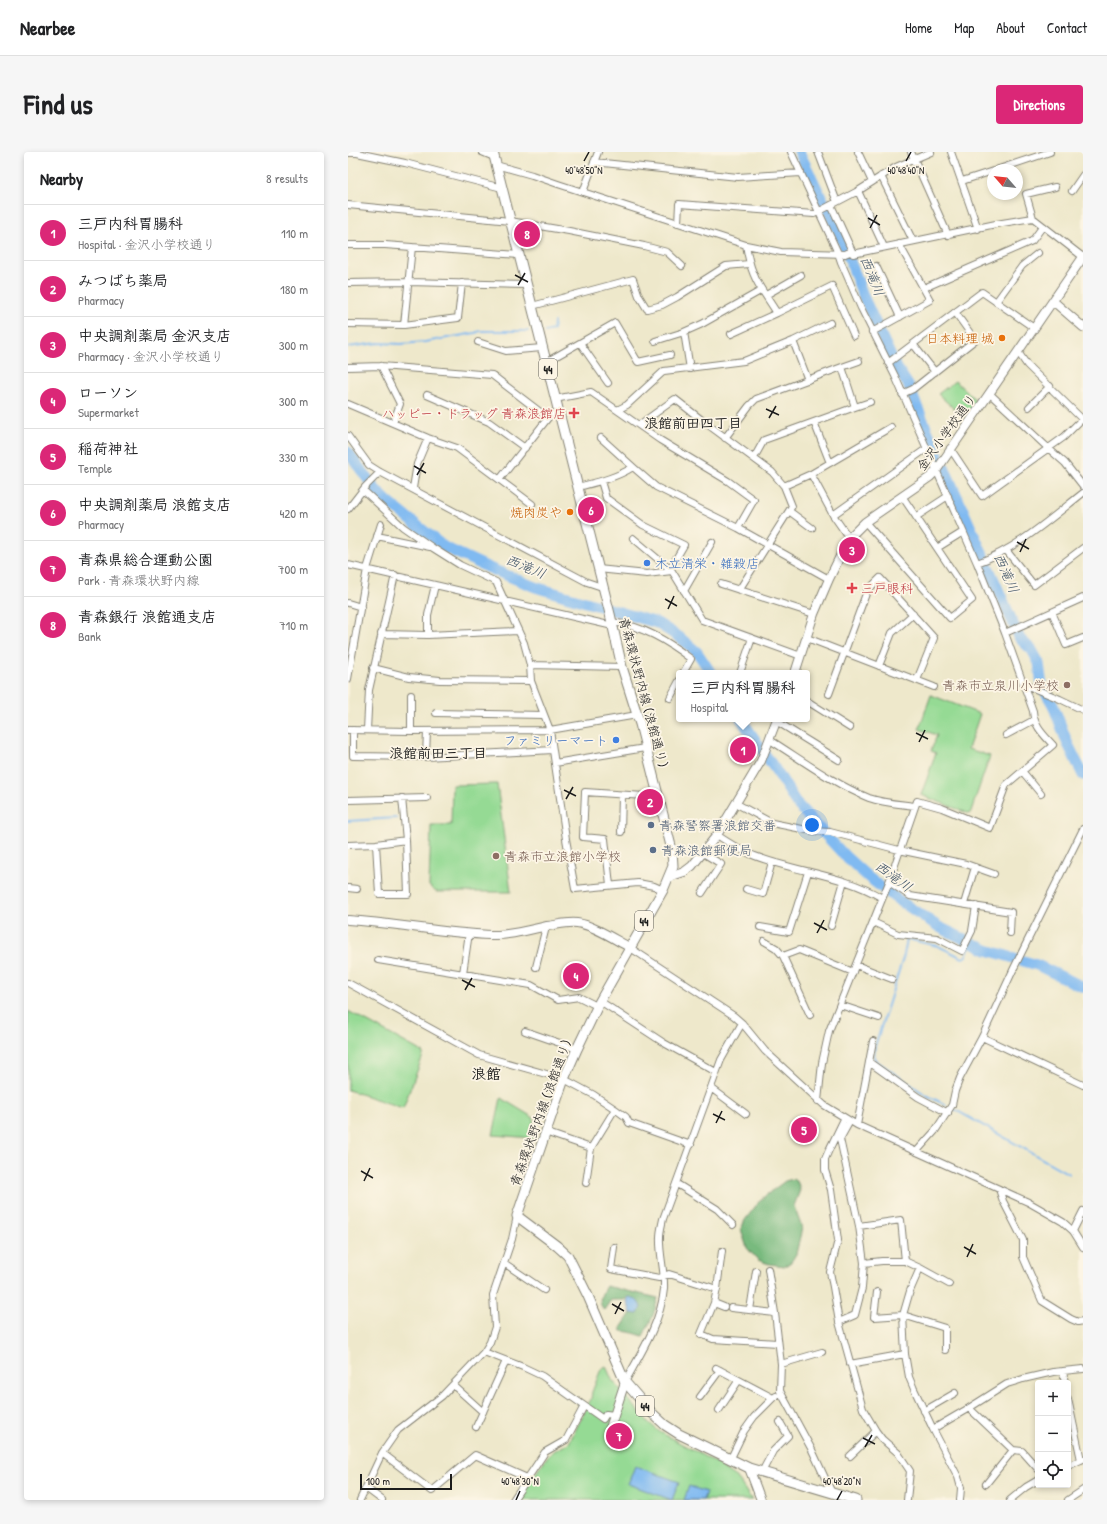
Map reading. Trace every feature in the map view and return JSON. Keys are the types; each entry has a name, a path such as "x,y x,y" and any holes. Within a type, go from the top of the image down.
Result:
{"main road":[{"name":"青森環状野内線 (浪館通り)","path":"495,158 602,587 612,621 622,667 637,715 659,797 673,860 669,877 663,890 598,1003 577,1049 564,1079 517,1216"},
{"name":"44","path":"517,1216 563,1251 573,1264 625,1382 652,1413 665,1425 679,1434 748,1468 856,1500"}],"street":[{"path":"348,153 357,152 502,188"},
{"path":"482,152 532,175 746,245 781,252 849,252 853,254 1034,218"},
{"path":"583,192 598,152"},
{"path":"791,152 801,173 828,207 849,252"},
{"path":"818,152 828,207 841,262 908,391 926,448 936,471 963,532 982,561 1005,633 1033,711 1034,720 1038,728 1053,744 1006,785 990,828 942,808 917,800 883,897 829,1031 822,1063 818,1101"},
{"path":"858,152 872,182"},
{"path":"911,152 948,234"},
{"path":"678,223 679,204 814,214 858,191 896,167 931,152"},
{"path":"951,152 978,228"},
{"path":"1027,152 1029,159"},
{"path":"1013,164 1050,152"},
{"path":"594,162 738,177 801,173"},
{"path":"962,181 987,172"},
{"path":"1072,191 1083,175"},
{"path":"881,176 913,241"},
{"path":"1055,186 1026,194 1034,218 1083,257"},
{"path":"858,191 884,247"},
{"path":"348,205 510,221 644,246 667,252 682,266"},
{"path":"924,288 1032,241 1043,226"},
{"path":"877,329 930,300 899,244"},
{"path":"348,245 385,245 519,255"},
{"path":"746,245 749,264 756,280 777,313"},
{"path":"404,326 412,247"},
{"path":"996,302 1022,266 1038,252"},
{"name":"金沢小学校通り","path":"796,670 814,614 849,538 865,522 930,477 936,471 950,448 1083,257"},
{"path":"532,306 633,279 647,309 662,305 677,297 726,266 749,264"},
{"path":"876,266 900,317"},
{"path":"655,341 684,332 702,324 801,275"},
{"path":"348,283 409,282 527,285"},
{"path":"348,324 404,326 458,318 462,283"},
{"path":"731,334 832,286 854,336"},
{"path":"891,360 982,292 1034,328"},
{"path":"1053,301 1083,327"},
{"path":"908,391 935,372 975,340 955,312"},
{"path":"617,410 627,404 664,371 690,369 744,361 793,341 830,323"},
{"path":"546,362 614,324 638,362 670,356"},
{"path":"684,332 690,369"},
{"path":"793,341 808,380"},
{"path":"478,342 506,351 542,348"},
{"path":"580,343 608,383"},
{"path":"913,344 935,372"},
{"path":"950,448 982,496 1064,437 1083,419 1050,386 1027,366 1018,352"},
{"path":"725,438 748,406 756,399 859,361"},
{"path":"381,366 400,404 393,423"},
{"path":"348,367 381,366 492,375 548,418"},
{"path":"842,367 854,407"},
{"path":"1029,407 1050,386"},
{"path":"555,399 591,392 660,440 728,481 754,500 738,528"},
{"path":"989,393 1066,463 1083,486"},
{"path":"427,395 489,422 525,448"},
{"path":"639,425 675,399 772,472 784,486 792,506 739,590"},
{"path":"754,458 764,440 870,402"},
{"path":"348,404 428,438 457,448 532,504"},
{"path":"500,479 548,418 558,410"},
{"path":"814,422 830,462"},
{"path":"784,486 811,474 891,427"},
{"path":"348,436 369,465 380,472 413,488 587,582 602,587"},
{"path":"413,488 417,464 428,438"},
{"path":"601,438 656,487 769,544 829,579"},
{"path":"833,515 926,448"},
{"path":"578,487 623,474 633,467"},
{"path":"348,508 364,488 380,472"},
{"path":"811,474 833,515 849,538"},
{"path":"601,481 606,498 643,525 684,544 671,570"},
{"path":"364,488 403,527 460,565 496,582 517,631 524,643 530,665 531,681 550,730 575,890 638,883 654,886 663,890"},
{"path":"982,561 1020,542 1083,493"},
{"path":"865,522 950,618 972,600 902,496"},
{"path":"916,516 948,496"},
{"path":"789,511 812,528"},
{"path":"348,679 367,569 381,524"},
{"path":"937,548 963,532"},
{"path":"377,536 433,548"},
{"path":"633,538 671,570 702,620 801,656"},
{"path":"684,591 712,542"},
{"path":"1006,550 1034,584 1083,548"},
{"path":"348,565 435,586 634,626 655,635 691,659 685,670"},
{"path":"598,569 647,574 671,570"},
{"path":"367,730 369,690 394,575"},
{"path":"829,694 867,591 880,578 934,638 917,680"},
{"path":"720,584 814,614"},
{"path":"428,635 428,615 435,586"},
{"path":"1005,633 1083,598"},
{"path":"348,603 361,606"},
{"path":"1052,612 1066,645 1083,638"},
{"path":"879,666 892,633 913,614"},
{"path":"381,634 428,635 517,631"},
{"path":"741,670 752,638"},
{"path":"806,638 934,687"},
{"path":"348,642 355,644"},
{"path":"530,665 622,667"},
{"path":"373,668 409,677 440,680 531,681"},
{"path":"1023,684 1083,710"},
{"path":"670,698 676,687"},
{"path":"411,695 411,731"},
{"path":"810,703 850,728"},
{"path":"436,713 544,714"},
{"path":"553,750 426,757 353,756 351,730 550,730 637,715"},
{"path":"1006,735 1034,720"},
{"path":"669,877 684,872 692,866 717,835 737,804 761,761 776,722"},
{"path":"780,722 839,760"},
{"path":"426,757 427,731"},
{"path":"768,744 870,799 915,806"},
{"path":"555,763 645,748"},
{"path":"1022,771 1041,794"},
{"path":"610,885 605,839 583,837 585,792 659,797"},
{"path":"621,832 622,795"},
{"path":"376,844 379,894 408,894 406,840 402,798"},
{"path":"348,800 427,798"},
{"path":"737,804 772,823 812,831 830,832 899,850 966,864 994,874"},
{"path":"917,1151 935,1131 948,1113 960,1078 1083,830"},
{"path":"717,835 754,856 844,882 869,890 883,897"},
{"path":"348,845 376,844 406,840"},
{"path":"702,893 721,864 703,853"},
{"path":"746,889 763,894 772,862"},
{"path":"964,904 975,867"},
{"path":"760,927 789,932 808,872"},
{"path":"831,926 844,882"},
{"path":"888,883 910,896 1011,912 1010,932"},
{"path":"348,888 357,889"},
{"path":"873,922 898,934 937,938 962,951 972,931 976,906"},
{"path":"348,920 379,922 434,930 501,935 563,923 578,923 596,930 629,947 734,1016 742,1023 765,1051 818,1101 847,1120 1028,1202 1057,1219 1073,1231 1083,1247"},
{"path":"536,967 546,927"},
{"path":"463,973 469,933"},
{"path":"764,941 776,948 783,956 810,1015"},
{"path":"783,956 799,950 853,972"},
{"path":"378,960 531,985 558,1000 579,997 598,1003 716,1072"},
{"path":"856,965 892,979"},
{"path":"348,983 479,1055 564,1079 594,1095 615,1109 626,1117 629,1123 691,1145"},
{"path":"840,1006 879,1018"},
{"path":"610,1428 625,1382 658,1317 664,1291 660,1236 663,1218 677,1184 716,1072 721,1060 742,1023"},
{"path":"525,1031 577,1049"},
{"path":"982,1036 1083,1085"},
{"path":"857,1125 873,1041"},
{"path":"869,1062 918,1097 948,1113"},
{"path":"711,1088 746,1114"},
{"path":"586,1183 591,1148 615,1109"},
{"path":"839,1322 855,1315 862,1288 864,1263 859,1226 840,1139 847,1120"},
{"path":"847,1120 829,1150 826,1159 825,1170 831,1190 838,1240 830,1272 839,1322 863,1409 882,1439 898,1453 910,1471 907,1500"},
{"path":"546,1132 591,1148"},
{"path":"677,1184 717,1209 733,1225"},
{"path":"999,1189 1003,1201 1023,1240 1022,1257 1042,1301 1071,1319 1078,1322 1083,1321"},
{"path":"1073,1231 1083,1210"},
{"path":"360,1500 382,1453 398,1430 442,1396 484,1352 490,1342 494,1326 493,1295 512,1239 517,1216"},
{"path":"859,1226 901,1220 905,1261"},
{"path":"614,1247 611,1269 659,1278 669,1274 717,1289"},
{"path":"722,1251 714,1303 702,1334 713,1339 778,1343"},
{"path":"864,1263 905,1261 949,1284"},
{"path":"504,1263 544,1290"},
{"path":"920,1268 910,1291 903,1315 905,1354 909,1377 924,1412 958,1477 961,1488 960,1500"},
{"path":"768,1269 781,1364 780,1391 812,1450 832,1493"},
{"path":"750,1310 756,1272"},
{"path":"877,1292 874,1317 903,1315 945,1328 946,1350"},
{"path":"714,1303 724,1307"},
{"path":"732,1308 775,1313"},
{"path":"484,1352 542,1376 603,1419 606,1414 615,1415"},
{"path":"781,1364 822,1352"},
{"path":"850,1364 905,1354"},
{"path":"476,1427 506,1361"},
{"path":"700,1397 718,1369 773,1398"},
{"path":"932,1429 970,1408 1007,1384 1023,1379 1063,1371 1083,1369"},
{"path":"1063,1371 1064,1380"},
{"path":"719,1410 739,1380"},
{"path":"453,1385 483,1412"},
{"path":"730,1460 744,1432 754,1417 778,1395 780,1391"},
{"path":"924,1412 955,1393"},
{"path":"513,1500 545,1452 566,1440 584,1406"},
{"path":"970,1408 1013,1450 1022,1451 1035,1466"},
{"path":"1071,1412 1082,1459 1071,1464"},
{"path":"762,1472 772,1451 788,1436 780,1422"},
{"path":"850,1456 876,1431"},
{"path":"986,1484 1013,1450"},
{"path":"382,1453 432,1491 475,1455 527,1478"},
{"path":"748,1468 761,1500"},
{"path":"1010,1500 1035,1482"},
{"path":"366,1488 382,1500"},
{"path":"1068,1500 1083,1490"}],"green space":[{"path":"955,381 977,401 965,419 938,394"},
{"path":"931,695 980,714 968,749 990,756 970,814 921,795 936,753 931,751 937,735 919,729"},
{"path":"497,784 511,892 436,892 429,886 431,825 451,825 452,785"},
{"path":"348,1011 424,1053 403,1108 348,1090"},
{"path":"501,1098 534,1118 532,1129 536,1131 534,1138 493,1135"},
{"path":"793,1179 798,1183 800,1190 794,1206 802,1228 796,1254 791,1262 785,1266 769,1264 758,1260 747,1248 741,1229 745,1220 761,1199 785,1181"},
{"path":"606,1286 658,1298 653,1316 643,1336 622,1331 621,1328 631,1313 641,1307 637,1301 628,1297 624,1300 611,1300 604,1310 600,1301 601,1295"},
{"path":"606,1366 612,1380 649,1423 660,1432 711,1460 737,1478 752,1500 517,1500 547,1457 554,1451 569,1443 591,1399 592,1392 601,1369"}],"water":[{"path":"628,1297 635,1299 639,1303 641,1307 638,1314 631,1313 627,1302"},
{"path":"635,1466 679,1482 672,1500 628,1484"},
{"path":"689,1486 706,1492 703,1500 684,1500"}],"waterway":[{"name":"西滝川","path":"799,152 841,237 864,298 895,365 908,385 938,456"},
{"path":"545,332 553,330 554,322"},
{"path":"348,347 378,343 401,344 425,342 480,331 528,331"},
{"name":"西滝川","path":"348,452 375,489 387,501 444,547 535,587 657,623 679,637 697,652 709,670"},
{"name":"西滝川","path":"944,467 1020,639 1032,650 1039,663 1042,686 1053,705 1067,742 1083,775"},
{"name":"西滝川","path":"743,722 796,803 845,856 868,877 894,897 939,927 987,950 1037,965 1083,987"},
{"path":"348,821 397,818"},
{"path":"946,1105 926,1095 878,1062 874,1058 875,1046 904,955 907,939 938,946 963,958 966,956 971,943"},
{"path":"954,1109 1069,1174"}],"place":[{"name":"青森銀行 浪館通支店","path":"527,234"},
{"name":"日本料理 城","path":"1002,338"},
{"name":"ハッピー・ドラッグ 青森浪館店","path":"574,413"},
{"name":"中央調剤薬局 浪館支店","path":"591,510"},
{"name":"焼肉炭や","path":"570,512"},
{"name":"中央調剤薬局 金沢支店","path":"852,550"},
{"name":"木立清栄・雑穀店","path":"647,563"},
{"name":"三戸眼科","path":"852,588"},
{"name":"青森市立泉川小学校","path":"1067,685"},
{"name":"ファミリーマート","path":"616,740"},
{"name":"三戸内科胃腸科","path":"743,750"},
{"name":"みつばち薬局","path":"650,802"},
{"name":"青森警察署浪館交番","path":"651,825"},
{"name":"青森浪館郵便局","path":"653,850"},
{"name":"青森市立浪館小学校","path":"496,856"},
{"name":"ローソン","path":"576,976"},
{"name":"稲荷神社","path":"804,1130"},
{"name":"青森県総合運動公園","path":"619,1436"}],"district":[{"name":"浪館前田四丁目","path":"693,422"},
{"name":"浪館前田三丁目","path":"438,752"},
{"name":"浪館","path":"486,1073"}]}
